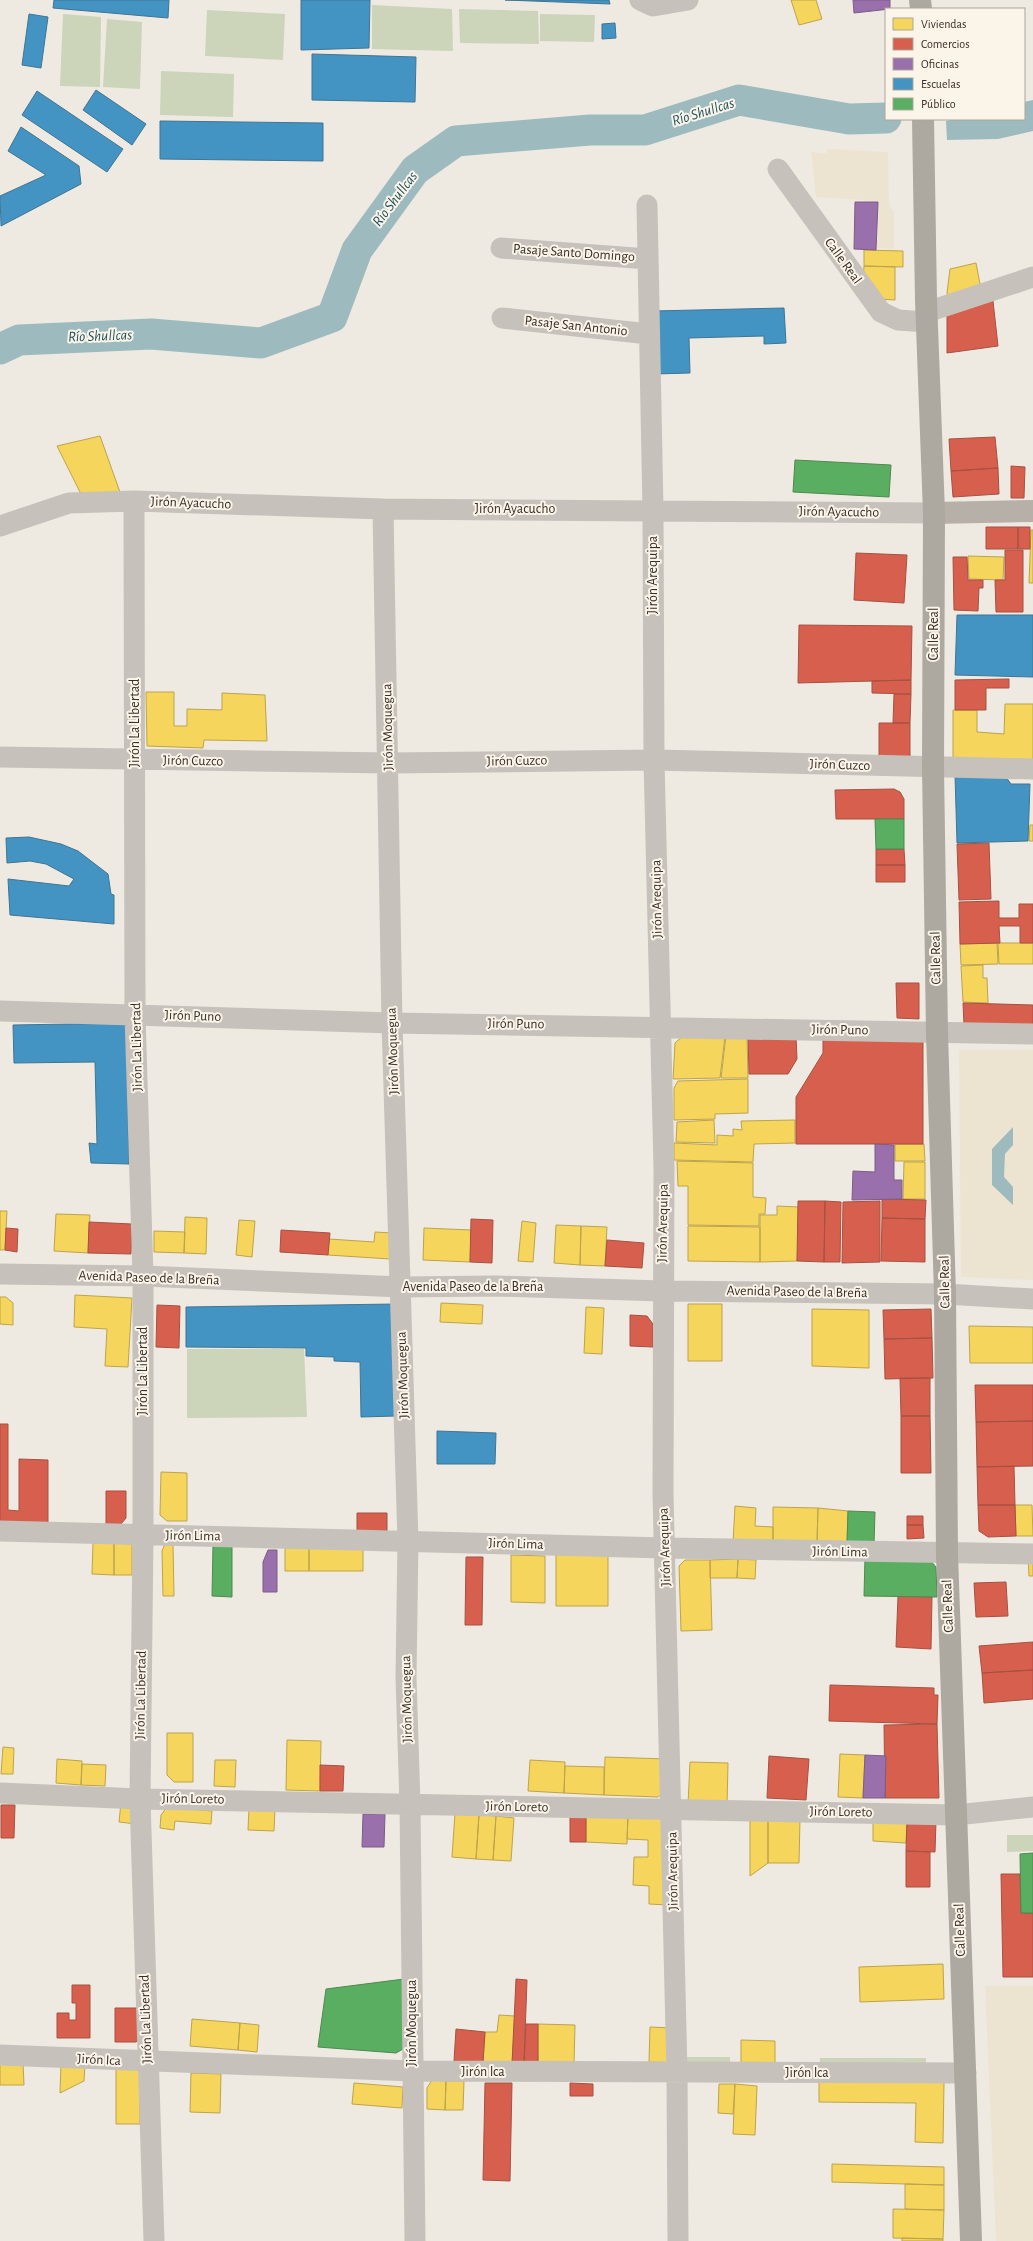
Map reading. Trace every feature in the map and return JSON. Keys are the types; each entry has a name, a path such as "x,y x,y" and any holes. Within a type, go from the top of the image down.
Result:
{"highway":[{"name":"Calle Real","path":"923,120 927,310 934,513 933,768 937,1033 945,1294 947,1554 971,2241"}],"main road":[{"name":"Jirón Ayacucho","path":"934,513 1033,511"}],"street":[{"path":"640,0 653,6 688,0"},
{"name":"Calle Real","path":"778,169 881,312 898,320 927,310"},
{"name":"Jirón Arequipa","path":"647,205 653,510 654,760 664,1168 662,1291 663,1494 666,1548 672,1809 677,2073 678,2241"},
{"name":"Pasaje Santo Domingo","path":"501,248 648,259"},
{"path":"927,310 1033,277"},
{"name":"Pasaje San Antonio","path":"502,318 649,334"},
{"name":"Jirón Ayacucho","path":"0,526 69,503 134,501 383,508 934,513"},
{"name":"Jirón La Libertad","path":"134,501 135,1015 143,1276 143,1535 140,1799 147,2062 154,2241"},
{"name":"Jirón Moquegua","path":"383,508 389,763 392,1023 408,1541 406,1677 410,1805 415,2241"},
{"name":"Jirón Cuzco","path":"0,757 135,761 389,763 654,760 933,768 1033,769"},
{"name":"Jirón Puno","path":"0,1011 392,1023 660,1026 1033,1034"},
{"name":"Avenida Paseo de la Breña","path":"0,1274 143,1276 401,1287 496,1286 662,1291 945,1294 1033,1299"},
{"name":"Jirón Lima","path":"0,1532 947,1554 1033,1554"},
{"name":"Jirón Loreto","path":"0,1793 140,1799 275,1800 410,1805 956,1815 1033,1807"},
{"name":"Jirón Ica","path":"0,2055 147,2062 412,2071 966,2073"}],"green space":[{"path":"372,5 452,9 453,51 372,49"},
{"path":"459,9 538,11 539,44 460,43"},
{"path":"207,10 285,14 283,60 205,56"},
{"path":"63,14 101,17 100,87 60,86"},
{"path":"540,14 595,15 594,42 540,41"},
{"path":"107,19 142,22 140,89 103,87"},
{"path":"161,71 234,74 233,117 160,115"},
{"path":"187,1349 304,1349 307,1417 187,1418"},
{"path":"1007,1835 1033,1835 1033,1851 1007,1852"},
{"path":"685,2057 730,2057 730,2071 685,2071"},
{"path":"820,2058 926,2058 926,2070 819,2070"}],"shaded area":[{"path":"827,149 888,152 889,205 894,211 894,249 877,248 878,201 816,197 811,152 827,154"},
{"path":"959,1050 1033,1050 1033,1280 961,1277"},
{"path":"985,1986 1033,1986 1033,2241 996,2241"}],"water":[{"path":"1033,100 1033,131 998,139 947,140 946,121 1025,120 1025,102"},
{"path":"1013,1127 1013,1145 1005,1154 1004,1177 1013,1187 1013,1205 992,1185 992,1149"}],"building: Viviendas":[{"path":"791,0 816,0 822,19 799,25"},
{"path":"864,250 903,251 903,267 864,266"},
{"path":"976,263 981,289 948,297 947,293 950,269"},
{"path":"864,266 895,267 895,300 879,299 863,280"},
{"path":"100,436 121,495 81,494 57,446"},
{"path":"1031,530 1033,530 1033,583 1029,583"},
{"path":"968,556 1004,557 1003,580 969,579"},
{"path":"146,692 174,692 174,726 187,726 187,709 222,710 222,693 265,695 267,741 204,740 203,748 147,746"},
{"path":"1005,704 1033,704 1033,762 953,759 953,710 977,710 977,732 1004,734"},
{"path":"1030,825 1033,825 1033,841 1029,841"},
{"path":"997,943 998,964 961,965 960,944"},
{"path":"998,943 1033,943 1033,964 999,964"},
{"path":"983,965 983,978 987,978 988,1003 963,1002 961,966"},
{"path":"684,1035 725,1036 720,1078 673,1079 675,1043"},
{"path":"726,1036 747,1036 748,1078 721,1078"},
{"path":"748,1079 748,1113 715,1114 715,1119 674,1120 674,1088 678,1081"},
{"path":"714,1120 715,1143 676,1142 677,1122"},
{"path":"795,1120 795,1143 754,1144 753,1162 674,1160 674,1143 717,1145 717,1135 733,1136 733,1129 742,1130 741,1121"},
{"path":"895,1144 924,1144 925,1161 895,1161"},
{"path":"677,1161 753,1163 753,1197 766,1198 765,1214 759,1214 759,1226 688,1225 688,1186 678,1186"},
{"path":"904,1162 925,1162 925,1199 903,1199"},
{"path":"777,1206 799,1207 797,1261 760,1262 760,1215 777,1215"},
{"path":"0,1211 7,1211 5,1250 0,1250"},
{"path":"56,1214 90,1215 88,1253 54,1251"},
{"path":"185,1217 207,1218 206,1254 184,1253"},
{"path":"239,1220 255,1221 252,1257 236,1255"},
{"path":"522,1221 536,1223 533,1262 518,1261"},
{"path":"556,1225 581,1226 580,1265 554,1263"},
{"path":"581,1226 607,1227 605,1266 580,1265"},
{"path":"688,1226 760,1227 760,1262 688,1261"},
{"path":"424,1228 471,1230 470,1262 423,1260"},
{"path":"154,1231 185,1232 184,1253 154,1252"},
{"path":"375,1232 392,1233 390,1259 328,1255 329,1239 374,1242"},
{"path":"75,1295 132,1298 128,1367 105,1366 107,1329 74,1327"},
{"path":"0,1297 6,1297 13,1303 13,1325 0,1324"},
{"path":"441,1303 483,1305 482,1324 440,1322"},
{"path":"688,1304 722,1304 722,1361 688,1361"},
{"path":"586,1307 604,1308 602,1354 584,1353"},
{"path":"812,1309 869,1310 869,1368 812,1366"},
{"path":"969,1326 1033,1327 1033,1363 970,1363"},
{"path":"161,1472 187,1473 187,1521 167,1521 160,1515"},
{"path":"1015,1505 1032,1505 1033,1536 1016,1536"},
{"path":"735,1506 756,1508 755,1526 773,1527 773,1543 733,1542"},
{"path":"773,1507 818,1508 817,1543 773,1543"},
{"path":"818,1508 848,1511 847,1543 817,1543"},
{"path":"93,1543 114,1543 114,1575 92,1574"},
{"path":"114,1543 132,1544 132,1575 114,1575"},
{"path":"165,1544 173,1544 174,1596 163,1596 162,1551"},
{"path":"285,1546 309,1547 309,1571 285,1571"},
{"path":"309,1547 363,1547 363,1571 309,1571"},
{"path":"556,1553 608,1553 608,1606 556,1606"},
{"path":"511,1555 545,1556 545,1603 511,1602"},
{"path":"1028,1555 1033,1555 1033,1576 1029,1576"},
{"path":"738,1559 737,1578 710,1578 710,1560"},
{"path":"738,1559 756,1560 755,1579 737,1578"},
{"path":"685,1560 710,1560 712,1630 681,1631 679,1566"},
{"path":"167,1733 193,1733 193,1782 174,1782 167,1775"},
{"path":"287,1740 321,1741 320,1791 286,1790"},
{"path":"3,1747 14,1748 13,1774 1,1774"},
{"path":"840,1754 865,1755 863,1798 838,1797"},
{"path":"605,1757 667,1759 663,1793 658,1797 604,1795"},
{"path":"57,1759 82,1761 81,1785 56,1783"},
{"path":"215,1760 236,1760 235,1787 214,1786"},
{"path":"530,1760 565,1762 564,1793 528,1791"},
{"path":"690,1762 728,1763 727,1806 688,1804"},
{"path":"82,1764 106,1765 105,1786 81,1785"},
{"path":"565,1766 604,1767 604,1795 564,1793"},
{"path":"121,1803 137,1812 136,1824 119,1822"},
{"path":"167,1807 212,1811 211,1824 175,1821 174,1830 160,1828 161,1815"},
{"path":"249,1808 275,1809 274,1831 248,1830"},
{"path":"455,1813 479,1815 476,1859 452,1857"},
{"path":"586,1814 628,1815 627,1844 586,1842"},
{"path":"479,1815 496,1816 493,1860 476,1859"},
{"path":"628,1815 671,1816 669,1905 649,1904 649,1886 633,1885 634,1857 648,1857 648,1840 627,1839"},
{"path":"496,1816 514,1818 511,1861 493,1860"},
{"path":"750,1819 768,1819 768,1863 750,1876"},
{"path":"768,1819 800,1819 799,1863 768,1863"},
{"path":"873,1820 907,1821 906,1843 873,1841"},
{"path":"943,1964 944,1999 860,2002 859,1967"},
{"path":"499,2015 515,2016 512,2064 483,2062 485,2032 497,2032"},
{"path":"192,2019 240,2023 238,2050 190,2046"},
{"path":"240,2023 259,2025 257,2052 238,2050"},
{"path":"538,2024 575,2025 574,2064 538,2064"},
{"path":"650,2027 673,2028 672,2063 649,2062"},
{"path":"741,2040 775,2041 775,2064 741,2063"},
{"path":"0,2063 23,2063 24,2085 0,2085"},
{"path":"61,2063 85,2064 84,2081 60,2093"},
{"path":"116,2069 140,2069 140,2124 116,2124"},
{"path":"191,2073 221,2074 220,2113 190,2112"},
{"path":"432,2080 446,2081 445,2110 427,2109 427,2088"},
{"path":"819,2080 944,2082 943,2143 915,2142 916,2103 819,2102"},
{"path":"446,2081 464,2081 463,2110 445,2110"},
{"path":"354,2083 403,2087 402,2108 352,2104"},
{"path":"719,2084 735,2084 733,2114 718,2113"},
{"path":"735,2084 757,2086 755,2135 733,2134"},
{"path":"832,2164 944,2167 944,2185 832,2182"},
{"path":"905,2184 944,2185 944,2210 905,2209"},
{"path":"893,2209 944,2210 943,2239 893,2238"},
{"path":"902,2238 943,2239 943,2241 902,2241"}],"building: Comercios":[{"path":"992,292 998,346 947,353 947,310"},
{"path":"995,437 998,468 951,471 949,439"},
{"path":"1011,466 1025,467 1024,498 1011,498"},
{"path":"998,468 999,494 953,497 951,471"},
{"path":"986,527 1018,527 1018,549 986,549"},
{"path":"1018,527 1030,527 1030,549 1018,549"},
{"path":"1005,550 1023,550 1023,612 996,612 995,580 1005,580"},
{"path":"856,553 907,555 904,603 854,600"},
{"path":"953,557 967,557 968,580 983,580 983,588 979,588 978,611 954,610"},
{"path":"799,625 912,626 911,680 798,683"},
{"path":"1009,679 1009,688 986,688 986,710 955,710 955,680"},
{"path":"911,680 911,694 872,693 872,681"},
{"path":"894,694 911,694 910,723 893,723"},
{"path":"879,723 910,723 910,758 879,758"},
{"path":"894,789 900,792 904,799 904,819 836,819 835,790"},
{"path":"989,843 991,899 959,900 957,844"},
{"path":"876,849 904,849 905,865 876,865"},
{"path":"876,865 905,865 905,882 876,882"},
{"path":"999,901 999,918 1019,918 1019,904 1033,904 1033,943 1020,943 1020,926 999,926 1000,943 960,944 959,902"},
{"path":"896,983 919,983 919,1019 897,1018"},
{"path":"963,1003 1033,1005 1033,1026 964,1025"},
{"path":"748,1035 796,1036 797,1059 788,1074 749,1074"},
{"path":"823,1036 923,1038 923,1144 796,1144 796,1097 823,1053"},
{"path":"882,1199 926,1200 925,1219 882,1218"},
{"path":"798,1201 825,1201 824,1262 797,1261"},
{"path":"825,1201 841,1202 840,1262 824,1262"},
{"path":"880,1201 880,1262 842,1263 843,1202"},
{"path":"882,1218 925,1219 925,1262 881,1261"},
{"path":"471,1219 493,1220 492,1263 470,1262"},
{"path":"89,1222 132,1224 131,1254 88,1253"},
{"path":"6,1228 18,1229 17,1252 5,1250"},
{"path":"281,1230 330,1233 328,1255 280,1252"},
{"path":"607,1240 644,1243 642,1268 605,1266"},
{"path":"157,1305 180,1306 179,1348 156,1347"},
{"path":"931,1309 932,1338 884,1339 883,1310"},
{"path":"630,1315 647,1316 653,1324 653,1347 630,1346"},
{"path":"932,1338 933,1378 885,1379 884,1339"},
{"path":"900,1378 930,1378 930,1416 901,1416"},
{"path":"975,1385 1033,1385 1033,1421 976,1422"},
{"path":"901,1416 930,1416 931,1473 901,1473"},
{"path":"1033,1421 1033,1466 977,1467 976,1422"},
{"path":"0,1424 8,1424 8,1510 19,1511 19,1459 48,1460 48,1526 0,1526"},
{"path":"1014,1466 1015,1505 978,1505 977,1467"},
{"path":"106,1491 126,1491 126,1518 121,1524 106,1524"},
{"path":"978,1505 1015,1505 1016,1536 988,1537 979,1531"},
{"path":"357,1513 387,1513 387,1531 357,1531"},
{"path":"907,1516 923,1516 923,1525 907,1525"},
{"path":"907,1525 923,1525 924,1538 907,1539"},
{"path":"466,1557 483,1557 482,1625 465,1625"},
{"path":"1006,1582 1008,1616 976,1617 974,1583"},
{"path":"898,1596 932,1597 931,1649 896,1647"},
{"path":"1033,1642 1033,1670 982,1673 979,1646"},
{"path":"1033,1670 1033,1699 984,1703 982,1673"},
{"path":"830,1685 934,1688 934,1695 938,1695 937,1724 829,1721"},
{"path":"937,1724 939,1798 885,1798 884,1725"},
{"path":"769,1756 809,1759 806,1800 767,1798"},
{"path":"320,1765 344,1766 343,1791 320,1791"},
{"path":"1,1805 15,1805 14,1838 1,1838"},
{"path":"570,1813 586,1814 586,1842 570,1842"},
{"path":"907,1821 936,1821 935,1852 906,1851"},
{"path":"906,1851 930,1852 930,1887 906,1887"},
{"path":"1001,1874 1020,1874 1021,1913 1033,1913 1033,1977 1003,1977"},
{"path":"516,1979 527,1980 524,2063 512,2064"},
{"path":"72,1985 90,1985 90,2038 57,2038 57,2013 69,2013 69,2020 76,2020 76,2003 72,2003"},
{"path":"115,2008 143,2008 140,2039 136,2042 115,2042"},
{"path":"526,2024 538,2024 538,2064 524,2063"},
{"path":"456,2029 485,2032 483,2062 454,2061"},
{"path":"485,2083 512,2083 510,2181 483,2180"},
{"path":"570,2083 593,2084 593,2096 570,2096"}],"building: Oficinas":[{"path":"853,0 890,0 890,8 854,13"},
{"path":"855,202 878,202 876,250 854,249"},
{"path":"875,1144 894,1145 894,1180 902,1180 902,1199 852,1200 853,1171 875,1172"},
{"path":"268,1550 277,1550 277,1592 263,1592 263,1562"},
{"path":"865,1755 886,1756 885,1798 863,1798"},
{"path":"363,1814 385,1814 384,1847 362,1847"}],"building: Escuelas":[{"path":"54,0 169,0 168,18 53,8"},
{"path":"301,0 370,0 369,48 301,50"},
{"path":"505,0 609,0 610,4"},
{"path":"29,14 48,17 41,68 22,65"},
{"path":"615,23 616,38 602,39 602,24"},
{"path":"312,54 416,57 415,102 312,100"},
{"path":"96,90 146,124 132,145 83,110"},
{"path":"37,91 123,149 107,172 22,115"},
{"path":"160,121 323,123 323,161 160,159"},
{"path":"21,127 79,166 81,184 1,226 0,196 46,175 8,151"},
{"path":"784,308 786,343 764,344 764,336 689,338 690,373 655,374 653,311"},
{"path":"957,615 1033,615 1033,677 955,675"},
{"path":"955,775 1006,777 1011,784 1030,784 1028,841 957,843"},
{"path":"29,837 61,844 78,851 108,874 111,894 114,895 114,924 10,915 8,879 69,886 74,879 46,864 30,861 7,863 6,838"},
{"path":"126,1023 129,1164 91,1163 89,1143 97,1144 95,1062 14,1063 13,1025"},
{"path":"395,1304 396,1416 361,1417 360,1362 334,1361 334,1357 306,1356 306,1348 186,1347 186,1307"},
{"path":"437,1431 496,1433 495,1464 437,1464"}],"building: Público":[{"path":"795,460 891,465 889,497 793,492"},
{"path":"875,819 904,819 904,849 876,849"},
{"path":"848,1511 875,1512 874,1544 847,1543"},
{"path":"213,1545 232,1545 232,1597 212,1596"},
{"path":"865,1557 929,1559 936,1567 937,1597 864,1596"},
{"path":"1033,1853 1033,1913 1021,1913 1020,1854"},
{"path":"404,1979 403,2049 396,2053 318,2047 326,1989"}],"waterway":[{"name":"Río Shullcas","path":"0,349 19,340 151,334 261,343 332,317 357,250 415,170 456,141 590,130 645,130 739,100 849,119 885,118"}]}
